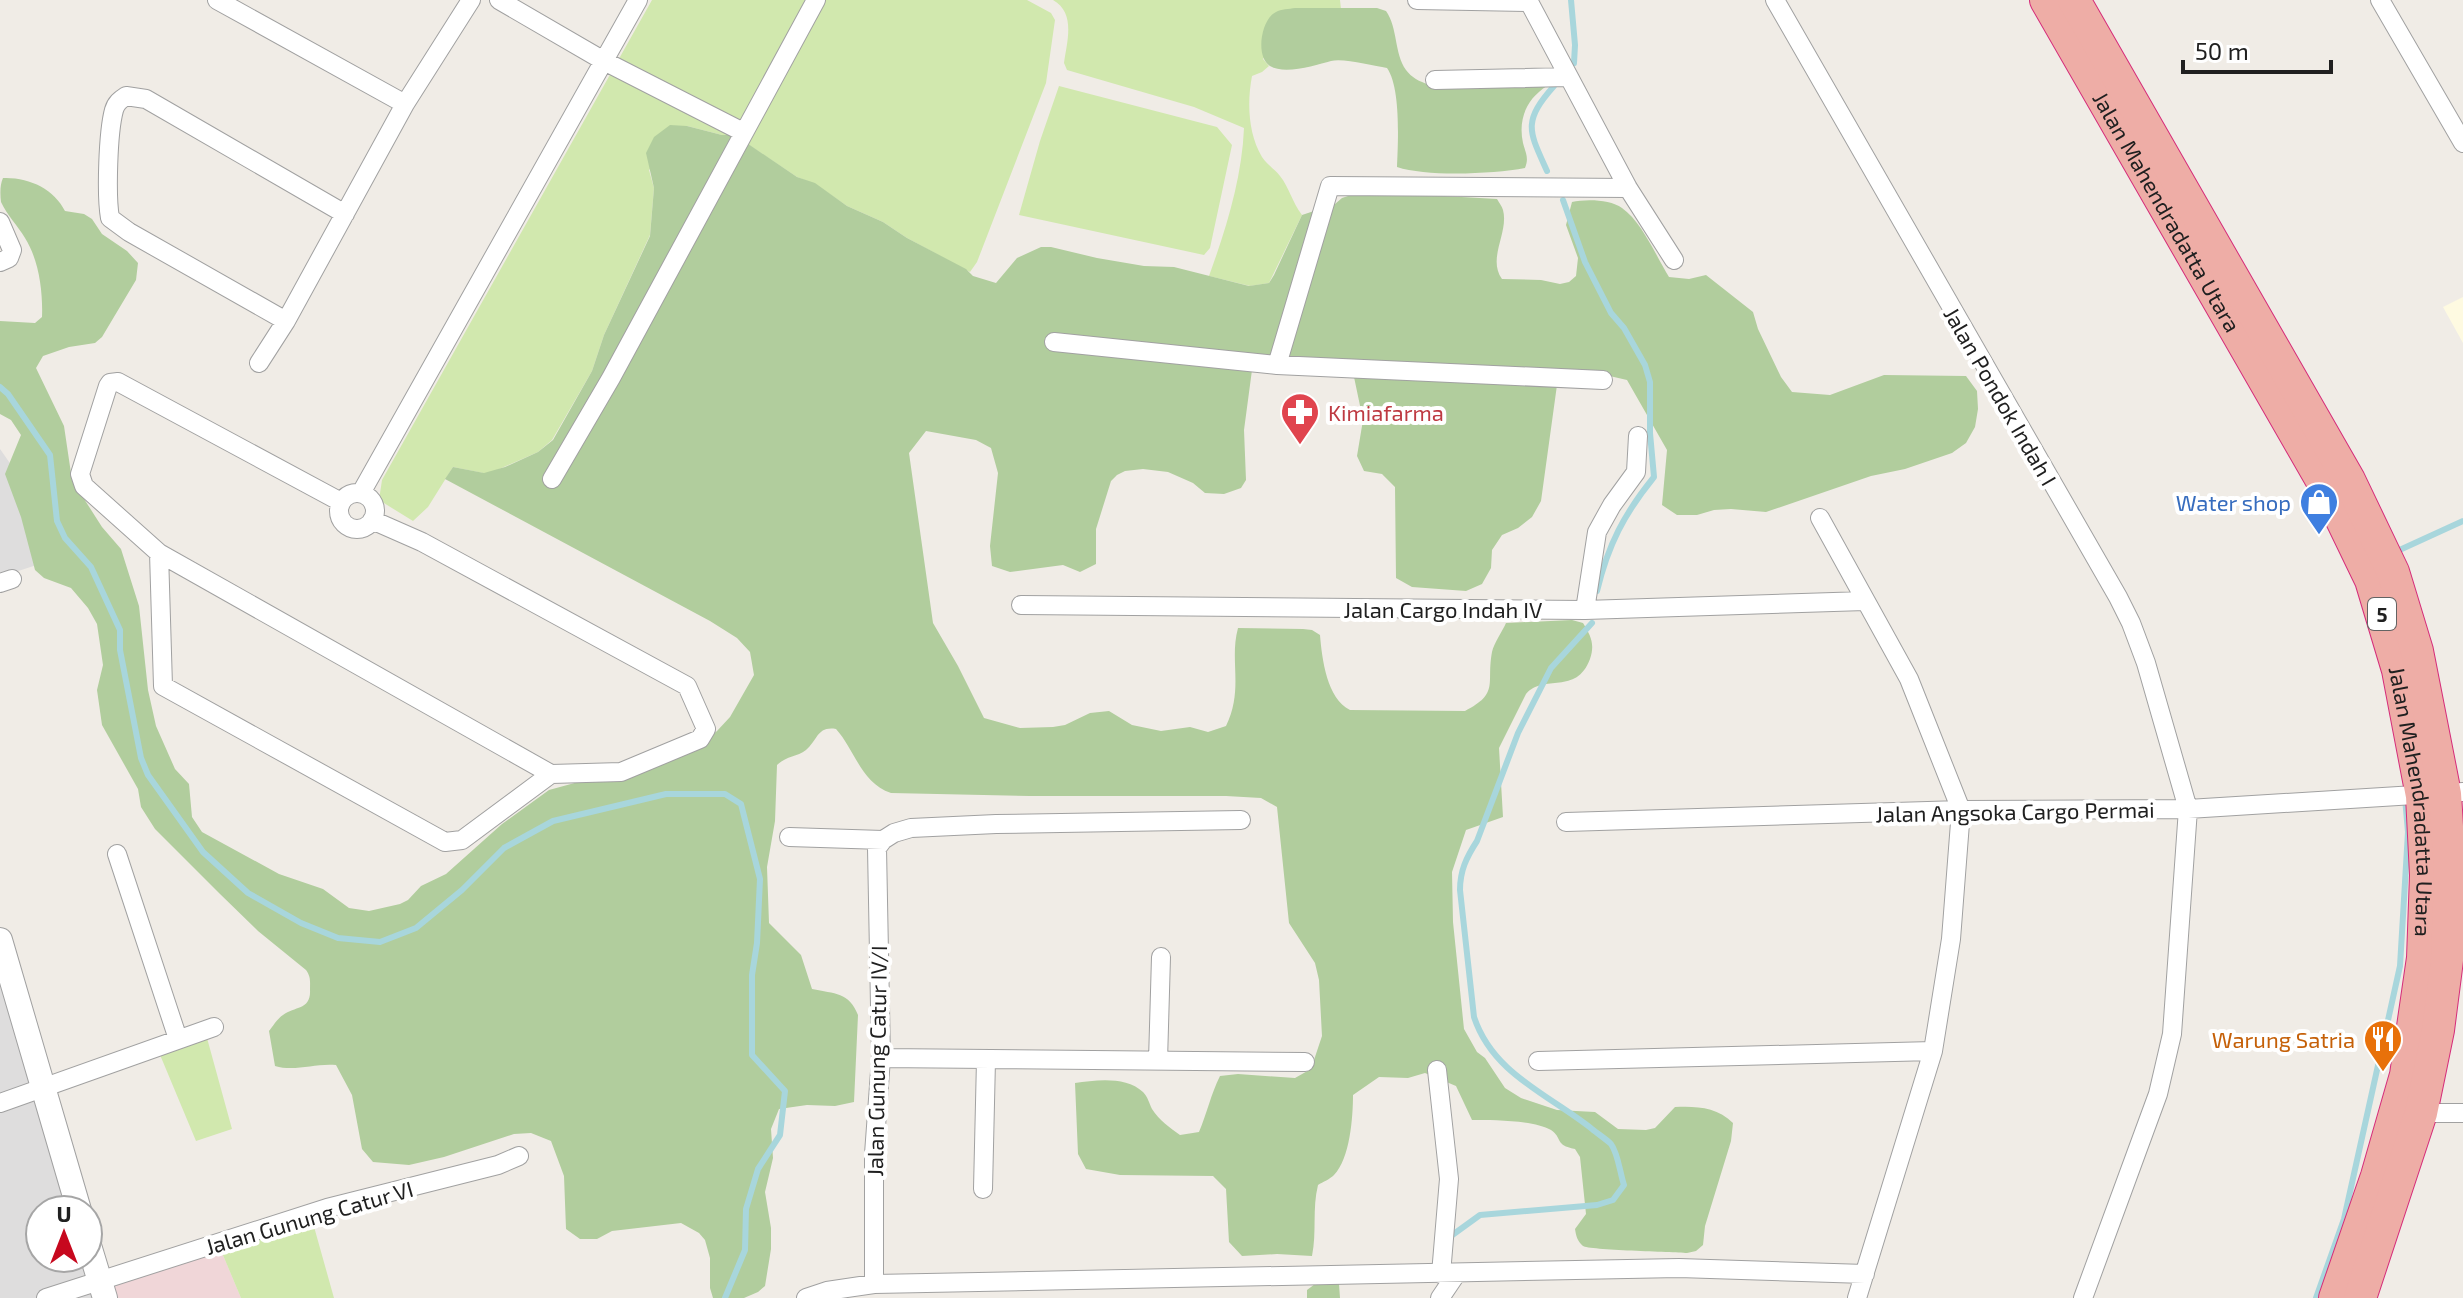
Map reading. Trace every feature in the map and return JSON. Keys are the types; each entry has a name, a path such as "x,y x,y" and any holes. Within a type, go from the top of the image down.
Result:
{"highway":[{"name":"Jalan Mahendradatta Utara","path":"2046,0 2320,477 2355,544 2371,580 2398,670 2443,794 2426,875 2423,958 2406,1075 2335,1298"},
{"name":"Jalan Mahendradatta Utara","path":"2074,0 2349,480 2393,572 2417,651 2443,794 2450,875 2447,960 2438,1030 2421,1113 2360,1298"}],"street":[{"path":"217,0 405,104"},
{"path":"259,363 286,321 405,104 471,0"},
{"path":"499,0 604,61 743,132"},
{"path":"361,493 638,0"},
{"path":"552,479 611,378 816,0"},
{"path":"1417,0 1528,1 1628,188 1674,260"},
{"name":"Jalan Pondok Indah I","path":"1775,0 2118,597 2146,663 2188,809"},
{"path":"2380,0 2463,143"},
{"path":"1435,80 1567,77"},
{"path":"286,321 129,232 110,218 107,203 110,153 114,112 118,102 126,96 146,99 345,214"},
{"path":"1277,365 1330,186 1628,188"},
{"path":"0,222 6,256"},
{"path":"1054,342 1277,365 1603,380"},
{"path":"341,502 121,383 110,383 81,470 84,486 159,553 551,774 621,772 700,739 706,729 687,686 422,542 372,520"},
{"path":"1585,610 1597,532 1636,472 1638,436"},
{"path":"361,493 368,496 374,504 372,520 356,529 348,526 341,520 341,502 347,496 361,493"},
{"path":"1820,518 1909,679 1961,810 1951,939 1933,1051 1857,1298"},
{"path":"159,553 163,686 445,842 462,840 551,774"},
{"name":"Jalan Cargo Indah IV","path":"1021,605 1585,610 1865,601"},
{"name":"Jalan Angsoka Cargo Permai","path":"1566,822 1961,810 2188,809 2443,794"},
{"path":"2083,1298 2158,1094 2167,1061 2172,1034 2188,809"},
{"path":"789,837 883,840 911,828 1241,820"},
{"name":"Jalan Gunung Catur IV/I","path":"874,1284 874,1154 881,1058 877,848 883,840"},
{"path":"117,854 178,1039"},
{"path":"0,940 74,1194"},
{"path":"1158,1061 1161,957"},
{"path":"0,1103 214,1027"},
{"path":"1538,1061 1933,1051"},
{"path":"881,1058 1305,1062"},
{"path":"983,1189 986,1060"},
{"path":"1437,1070 1449,1179 1449,1273 1440,1298"},
{"path":"2421,1113 2463,1113"},
{"name":"Jalan Gunung Catur VI","path":"46,1298 102,1290 327,1208 498,1165 519,1156"},
{"path":"806,1298 827,1291 874,1284 1679,1268 1865,1274"}],"shaded area":[{"path":"2463,297 2463,343 2443,307"},
{"path":"0,449 56,529 64,556 0,577"},
{"path":"0,969 72,1194 24,1194 24,1274 94,1274 103,1298 0,1298"},
{"path":"220,1248 241,1298 103,1298 99,1279"}],"green space":[{"path":"652,0 809,0 735,135 687,126 649,170 654,188 650,235 604,335 592,371 552,440 538,452 488,474 453,467 428,507 413,521 379,500 382,480"},
{"path":"824,0 1027,0 1051,13 1055,20 1046,83 977,262 970,272 883,222 847,206 746,143"},
{"path":"1053,0 1340,0 1341,9 1295,8 1263,59 1269,66 1252,76 1249,107 1257,148 1283,180 1302,215 1269,283 1250,286 1209,276 1232,203 1244,128 1194,107 1067,70 1064,63 1067,20 1065,12"},
{"path":"1295,8 1377,8 1386,11 1402,63 1415,78 1426,84 1454,88 1547,86 1534,97 1523,118 1525,168 1460,174 1397,167 1397,102 1387,68 1337,60 1284,70 1276,69 1265,61 1261,47 1267,22 1276,12"},
{"path":"1059,86 1217,127 1232,145 1210,248 1204,255 1019,215"},
{"path":"670,125 735,135 847,206 883,222 966,269 973,276 996,283 1017,258 1041,247 1051,247 1144,266 1174,267 1249,286 1269,283 1302,215 1351,195 1497,199 1504,219 1497,254 1502,279 1560,284 1576,276 1578,258 1566,225 1572,202 1604,201 1622,208 1636,222 1669,277 1689,279 1706,275 1753,312 1781,377 1792,392 1830,395 1884,375 1966,376 1977,391 1975,427 1966,443 1952,453 1905,469 1871,476 1766,512 1731,509 1677,515 1662,505 1667,450 1627,380 1588,371 1557,385 1541,501 1532,517 1502,535 1492,550 1491,568 1482,584 1466,591 1412,587 1396,578 1395,487 1382,474 1364,471 1357,456 1363,420 1354,377 1252,370 1244,430 1246,480 1241,488 1224,494 1205,493 1193,483 1168,472 1143,469 1117,475 1111,481 1096,529 1096,564 1080,572 1063,565 1010,572 992,566 990,546 998,473 991,448 976,440 926,431 909,453 933,623 984,718 1020,728 1065,725 1090,713 1109,711 1132,725 1161,731 1190,727 1208,732 1226,726 1234,700 1238,628 1303,629 1320,635 1331,688 1342,705 1350,710 1465,711 1487,693 1492,652 1506,623 1572,620 1583,623 1591,640 1590,659 1577,677 1533,688 1526,694 1499,748 1503,817 1466,830 1452,872 1453,922 1464,1029 1477,1052 1485,1058 1505,1088 1521,1098 1557,1110 1595,1112 1618,1129 1655,1128 1675,1107 1706,1109 1733,1123 1731,1141 1705,1226 1703,1245 1687,1253 1583,1246 1575,1229 1586,1214 1580,1157 1575,1149 1561,1143 1551,1130 1534,1124 1472,1120 1456,1086 1425,1073 1408,1078 1379,1077 1353,1095 1344,1159 1334,1175 1318,1185 1312,1256 1242,1256 1229,1242 1226,1189 1213,1176 1120,1175 1086,1169 1078,1154 1075,1083 1110,1080 1128,1083 1145,1094 1158,1117 1180,1135 1199,1132 1220,1076 1238,1074 1295,1078 1311,1069 1322,1036 1319,980 1315,963 1289,923 1277,807 1261,798 1226,796 891,793 865,774 836,729 821,732 806,750 777,765 775,821 767,867 769,923 801,955 812,989 846,998 858,1015 854,1102 779,1109 771,1129 773,1158 765,1192 771,1249 765,1286 758,1292 744,1298 713,1298 710,1258 705,1240 681,1223 612,1231 597,1239 580,1239 566,1229 564,1176 551,1141 531,1133 514,1134 409,1165 373,1162 362,1149 352,1095 336,1065 275,1066 269,1031 281,1016 308,1001 309,975 258,931 155,829 141,807 138,789 102,725 97,690 103,665 97,624 71,588 44,578 35,570 21,517 5,474 21,435 11,420 0,414 0,321 35,323 42,317 42,307 34,256 1,202 3,178 40,186 54,196 65,211 84,214 92,219 102,234 127,251 138,263 136,280 102,337 95,343 69,347 43,356 36,368 64,426 72,480 102,527 121,549 139,606 148,690 156,726 175,769 189,784 192,817 202,832 279,874 323,889 349,908 369,911 408,900 421,886 446,874 502,824 549,790 695,750 730,717 754,675 750,652 737,638 445,479 453,467 484,473 505,467 538,452 553,440 592,371 604,335 650,236 654,188 646,153 654,137"},
{"path":"207,1038 232,1129 196,1141 158,1050"},
{"path":"311,1216 334,1298 241,1298 220,1248"},
{"path":"1315,1284 1339,1284 1340,1298 1307,1298 1307,1290"}],"waterway":[{"path":"1571,0 1574,63"},
{"path":"1547,171 1532,127 1537,109 1554,86"},
{"path":"1563,200 1585,262 1611,313 1624,328 1645,365 1650,382 1654,477 1618,531 1597,591"},
{"path":"0,387 50,455 57,521 65,538 91,567 120,630 120,650 141,758 148,775 203,852 248,893 301,923 338,938 380,942 416,928 462,890 504,848 553,821 666,794 725,794 741,804 760,879 752,975 752,1055 785,1091 780,1135 758,1169 746,1209 745,1250 725,1298"},
{"path":"2393,553 2463,521"},
{"path":"1450,1240 1451,1236 1480,1215 1597,1205 1613,1200 1624,1185 1611,1144 1508,1068 1483,1037 1474,1017 1460,890 1464,865 1477,841 1518,733 1551,668 1592,623"},
{"path":"2316,1298 2344,1219 2400,966 2408,832 2405,798"}],"place":[{"name":"Kimiafarma","path":"1300,446"},
{"name":"Water shop","path":"2319,536"},
{"name":"Warung Satria","path":"2383,1073"}]}
